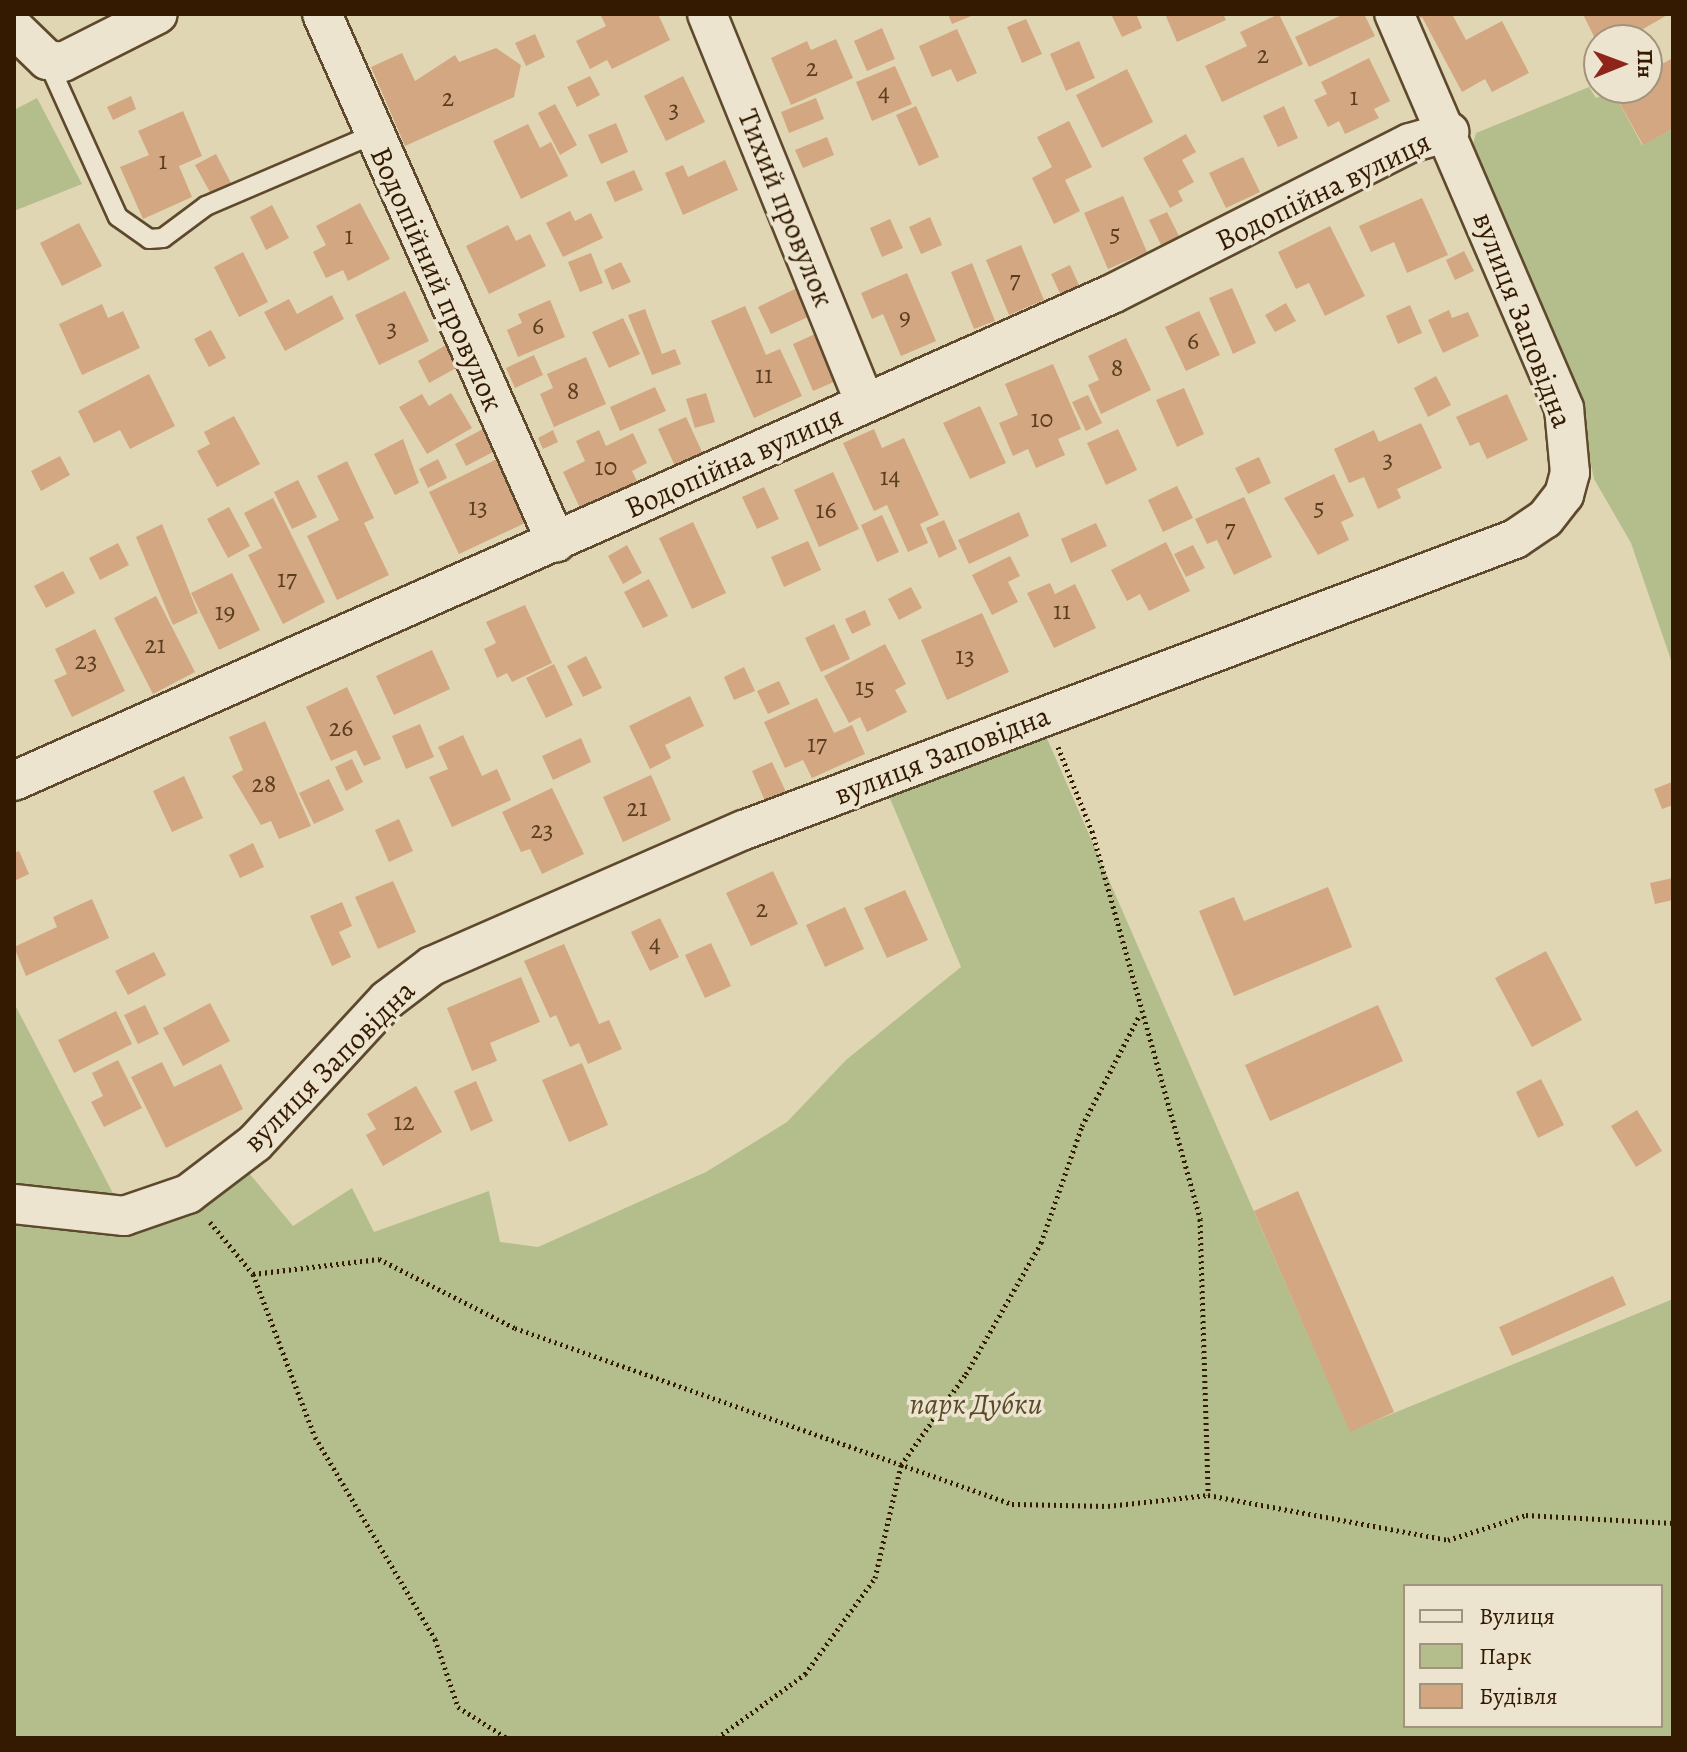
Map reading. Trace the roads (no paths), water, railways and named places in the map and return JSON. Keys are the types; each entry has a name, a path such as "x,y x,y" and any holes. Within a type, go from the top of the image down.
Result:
{"street":[{"path":"14,28 55,61 158,14"},
{"name":"Водопійний провулок","path":"322,14 372,135 556,542"},
{"name":"Тихий провулок","path":"707,14 865,403"},
{"name":"вулиця Заповідна","path":"14,1204 124,1216 188,1194 255,1143 387,1000 432,966 744,830 1515,539 1564,495 1570,444 1564,408 1449,132 1394,14"},
{"name":"Водопійна вулиця","path":"14,781 1112,294 1410,143 1449,132"}],"lane":[{"path":"55,61 118,217 149,239 163,238 206,206 372,135"}],"park label":[{"name":"парк Дубки","path":"976,1404"}]}
